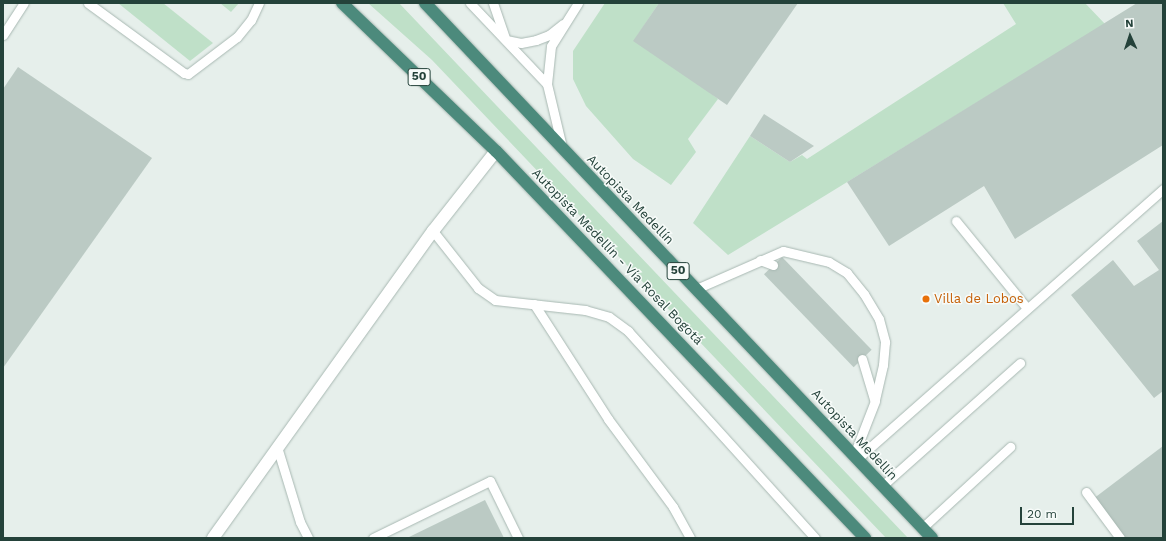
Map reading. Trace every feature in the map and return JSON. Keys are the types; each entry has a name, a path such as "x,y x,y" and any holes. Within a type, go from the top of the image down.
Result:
{"highway":[{"name":"Autopista Medellín - Vía Rosal Bogotá","path":"342,3 496,151 865,538"},
{"name":"Autopista Medellín","path":"425,3 563,150 856,456 882,486 932,538"}],"street":[{"path":"213,538 278,450 433,231 496,151"}],"lane":[{"path":"3,35 24,3"},
{"path":"88,3 184,73 188,74 237,37 251,20 259,3"},
{"path":"470,3 547,84"},
{"path":"493,3 506,40"},
{"path":"563,150 547,84 551,46 563,24 578,3"},
{"path":"506,40 521,43 536,40 550,35 563,24"},
{"path":"856,456 1163,189"},
{"path":"956,222 1027,308"},
{"path":"433,231 478,288 495,300 585,310 609,317 628,331 815,538"},
{"path":"696,289 783,251 829,262 847,273 864,294 879,319 884,342 883,364 875,400 856,456"},
{"path":"760,260 773,265"},
{"path":"534,304 608,419 673,507 690,538"},
{"path":"862,359 875,400"},
{"path":"882,486 1020,363"},
{"path":"922,528 1010,447"},
{"path":"278,450 300,522 308,538"},
{"path":"372,538 490,481 518,538"},
{"path":"1086,492 1120,538"}],"green space":[{"path":"118,3 163,3 213,43 190,61"},
{"path":"220,3 239,3 231,12"},
{"path":"368,3 399,3 908,538 886,538 432,60"},
{"path":"605,3 659,3 637,36 718,99 688,139 696,152 671,185 633,159 586,106 573,79 573,51"},
{"path":"1003,3 1085,3 1105,24 728,255 693,223 750,136 790,162 802,155 807,159 1016,24"}],"building":[{"path":"659,3 798,3 727,105 633,41"},
{"path":"1137,3 1163,3 1163,145 1015,239 984,186 889,246 847,182"},
{"path":"18,67 152,158 3,368 3,89"},
{"path":"764,114 814,146 790,162 750,136"},
{"path":"1163,221 1163,391 1154,398 1071,295 1113,260 1134,286 1159,270 1137,241"},
{"path":"782,257 872,350 854,367 764,274"},
{"path":"1163,446 1163,538 1123,538 1093,499"},
{"path":"485,500 504,538 407,538"}],"place":[{"name":"Villa de Lobos","path":"926,299"}]}
